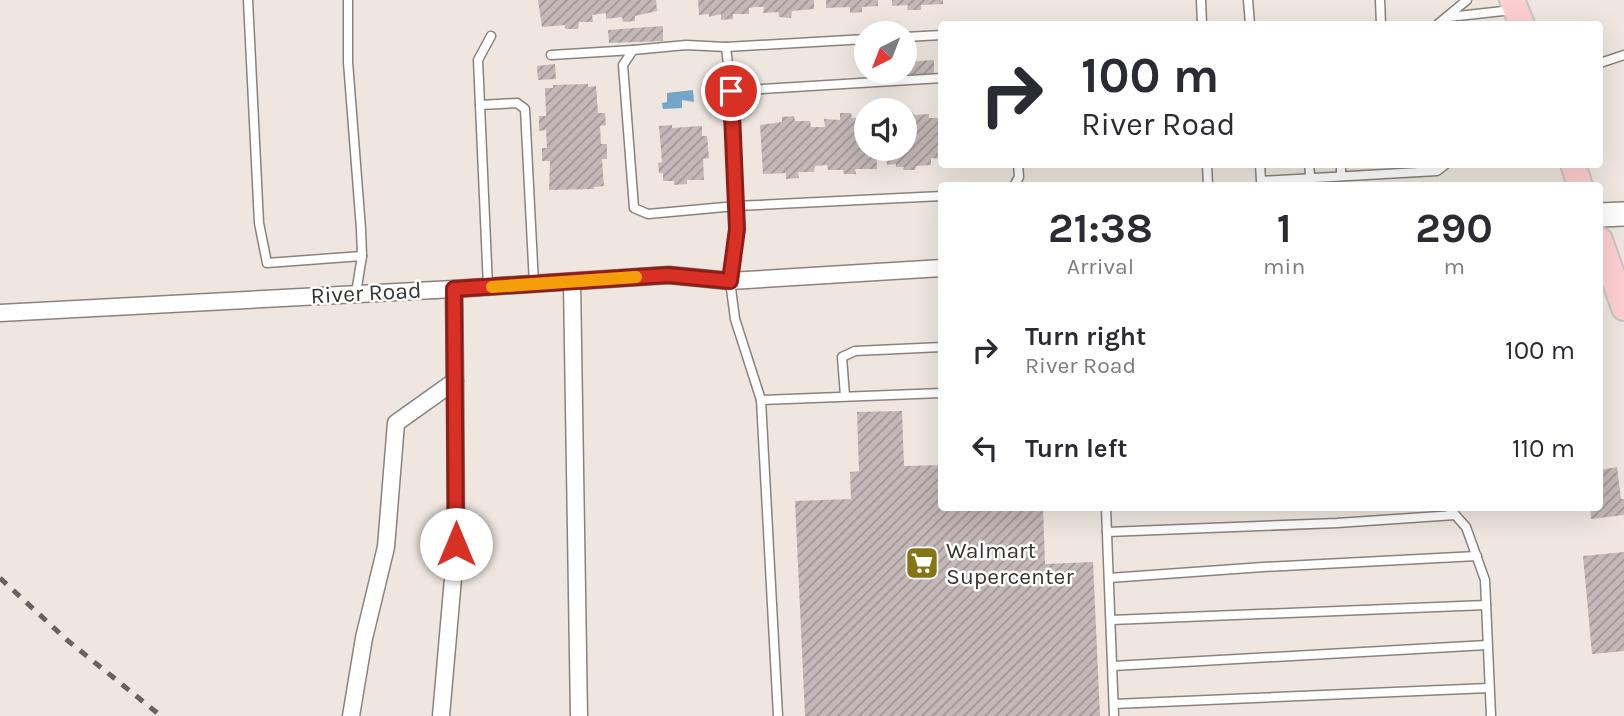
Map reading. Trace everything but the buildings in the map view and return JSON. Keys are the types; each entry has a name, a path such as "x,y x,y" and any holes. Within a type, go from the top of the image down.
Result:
{"main road":[{"path":"1603,248 1624,308"}],"street":[{"path":"1603,215 1624,214"},
{"name":"River Road","path":"0,313 668,275 730,281 938,268"},
{"path":"572,282 579,716"},
{"path":"441,716 456,544 454,289"},
{"path":"351,716 364,638 386,547 396,423 455,381"}],"lane":[{"path":"248,0 250,86 259,223 267,264 362,256"},
{"path":"348,0 348,62 362,256 356,293"},
{"path":"1201,0 1202,21"},
{"path":"1248,0 1250,21"},
{"path":"1380,0 1380,21"},
{"path":"1443,21 1467,0"},
{"path":"1449,17 1517,11"},
{"path":"917,36 938,35"},
{"path":"488,287 478,60 491,36"},
{"path":"551,55 686,45 726,47 854,40"},
{"path":"726,47 731,91 737,229 730,281 735,319 761,400 778,716"},
{"path":"633,50 623,65 634,208 655,213 736,206 938,196"},
{"path":"1603,62 1624,55"},
{"path":"731,91 938,78"},
{"path":"480,105 517,103 525,109 534,284"},
{"path":"1341,168 1341,175"},
{"path":"1367,168 1367,174"},
{"path":"1286,182 1426,168"},
{"path":"845,396 842,357 855,351 938,347"},
{"path":"761,400 938,393"},
{"path":"1106,511 1114,716"},
{"path":"1107,532 1337,523 1452,511 1466,527 1485,580 1491,716"},
{"path":"1109,578 1477,556"},
{"path":"1111,620 1486,605"},
{"path":"1113,666 1487,645"},
{"path":"1114,704 1489,688"}],"water":[{"path":"693,90 694,102 682,100 682,108 663,109 662,103 667,102 667,93"}],"railway":[{"path":"0,578 67,640 161,716"}],"slow traffic":[{"path":"492,287 636,277"}],"place":[{"name":"Walmart Supercenter","path":"922,563"}],"route":[{"path":"456,544 454,289 668,275 730,281 737,229 731,91"}]}
